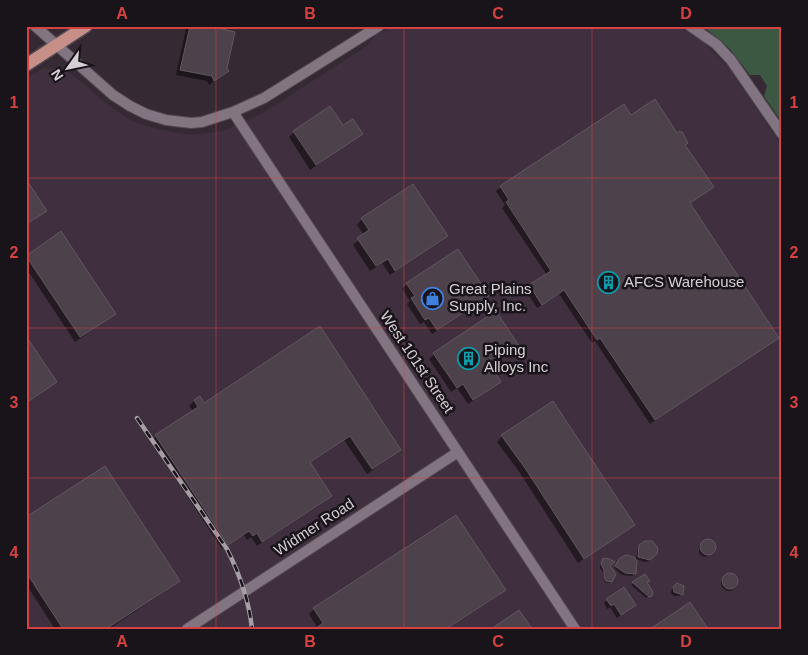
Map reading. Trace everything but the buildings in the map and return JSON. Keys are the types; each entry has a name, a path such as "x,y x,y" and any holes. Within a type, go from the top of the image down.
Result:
{"main road":[{"path":"26,65 86,26"}],"street":[{"path":"35,26 113,95 130,106 146,114 166,120 191,123 202,122 233,112 264,98 379,26"},
{"path":"690,26 706,36 727,55 782,134"},
{"name":"West 101st Street","path":"233,112 575,629"},
{"name":"Widmer Road","path":"187,629 458,452"}],"shaded area":[{"path":"394,26 676,26 700,39 731,70 782,147 782,629 26,629 26,78 44,68 63,69 108,105 127,118 142,125 176,133 193,135 209,133 223,131 263,113 367,46 376,35"}],"green space":[{"path":"703,26 782,26 782,117 779,118 764,96 767,86 760,75 750,75 729,48"}],"railway":[{"path":"137,418 227,549 243,588 249,608 252,629"}],"place":[{"name":"AFCS Warehouse","path":"608,282"},
{"name":"Great Plains Supply, Inc.","path":"433,298"},
{"name":"Piping Alloys Inc","path":"468,359"}]}
